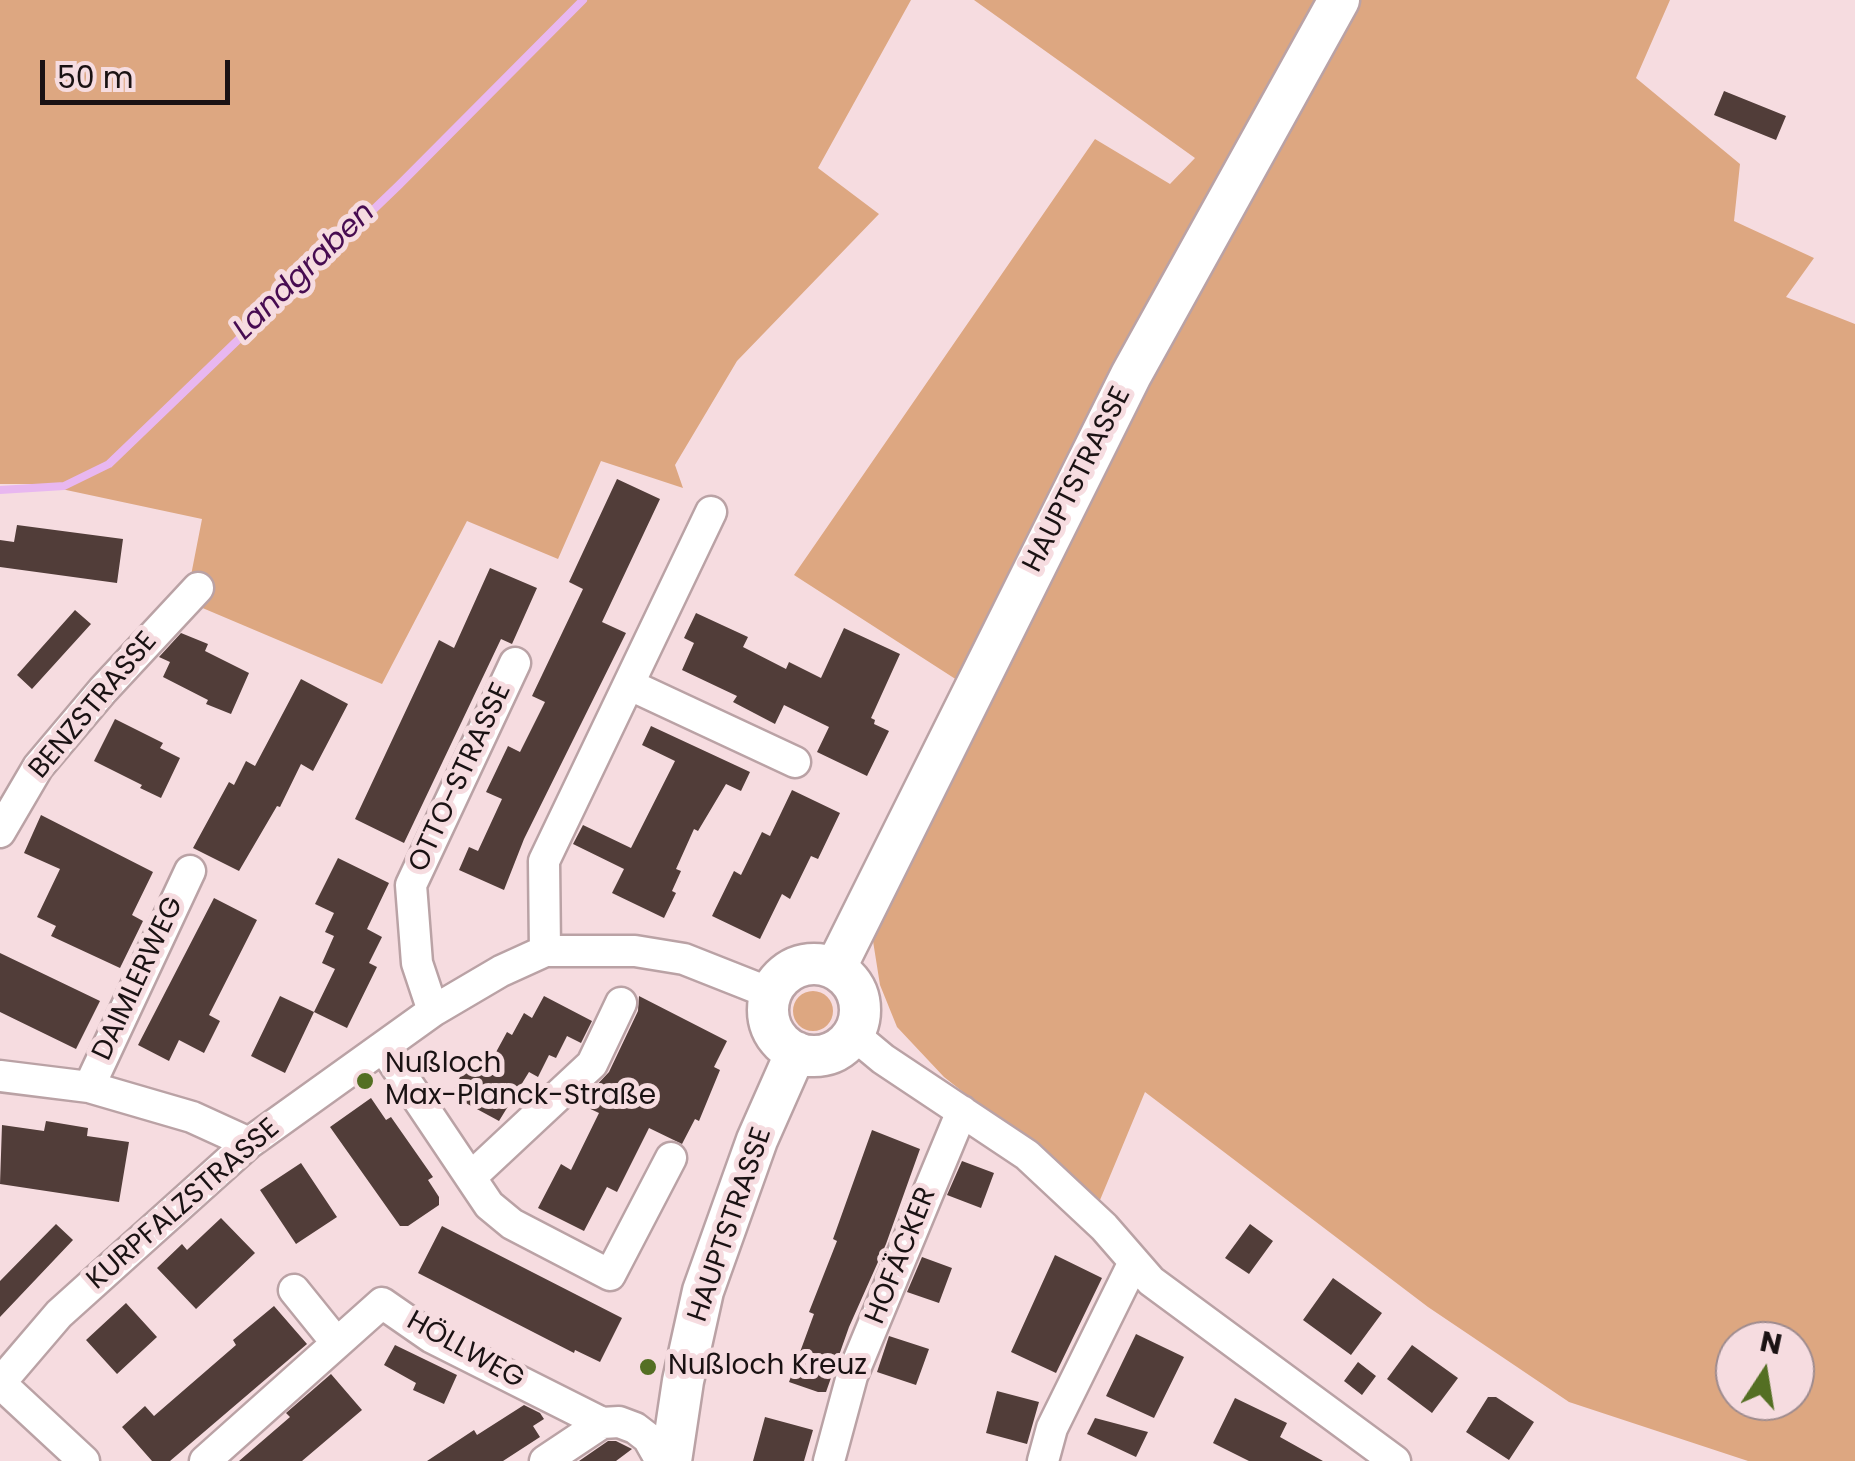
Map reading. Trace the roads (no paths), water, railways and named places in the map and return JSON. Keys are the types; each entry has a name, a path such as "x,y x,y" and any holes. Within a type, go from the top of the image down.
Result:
{"main road":[{"name":"HAUPTSTRASSE","path":"835,969 1131,374 1338,0"},
{"path":"803,965 835,969 854,986 858,998 858,1023 853,1034 828,1054 796,1052 774,1032 768,1013 770,993 783,975 803,965"},
{"name":"HAUPTSTRASSE","path":"671,1461 683,1381 703,1291 756,1140 796,1052"}],"street":[{"path":"545,951 544,861 711,512"},
{"name":"BENZSTRASSE","path":"0,832 38,766 198,588"},
{"name":"OTTO-STRASSE","path":"433,1011 416,963 411,885 515,663"},
{"path":"630,684 795,762"},
{"name":"DAIMLERWEG","path":"89,1087 190,871"},
{"name":"KURPFALZSTRASSE","path":"0,1383 59,1314 249,1143 433,1011 501,970 545,951 634,951 684,959 770,993"},
{"path":"471,1177 592,1064 621,1003"},
{"path":"853,1034 883,1059 1027,1155 1063,1186 1151,1282 1395,1461"},
{"path":"383,1047 489,1205 512,1224 610,1275 671,1158"},
{"path":"0,1076 89,1087 192,1117 249,1143"},
{"name":"HOFÄCKER","path":"829,1461 852,1376 962,1111"},
{"path":"1043,1461 1052,1428 1134,1262"},
{"path":"294,1290 336,1342"},
{"name":"HÖLLWEG","path":"205,1461 382,1304 431,1337 602,1423"},
{"path":"0,1383 84,1461"},
{"path":"545,1461 602,1423 619,1422 648,1438 661,1461"}],"waterway":[{"name":"Landgraben","path":"0,490 64,486 109,464 399,185 583,0"}],"place":[{"name":"Nußloch Max-Planck-Straße","path":"365,1081"},
{"name":"Nußloch Kreuz","path":"648,1367"}]}
